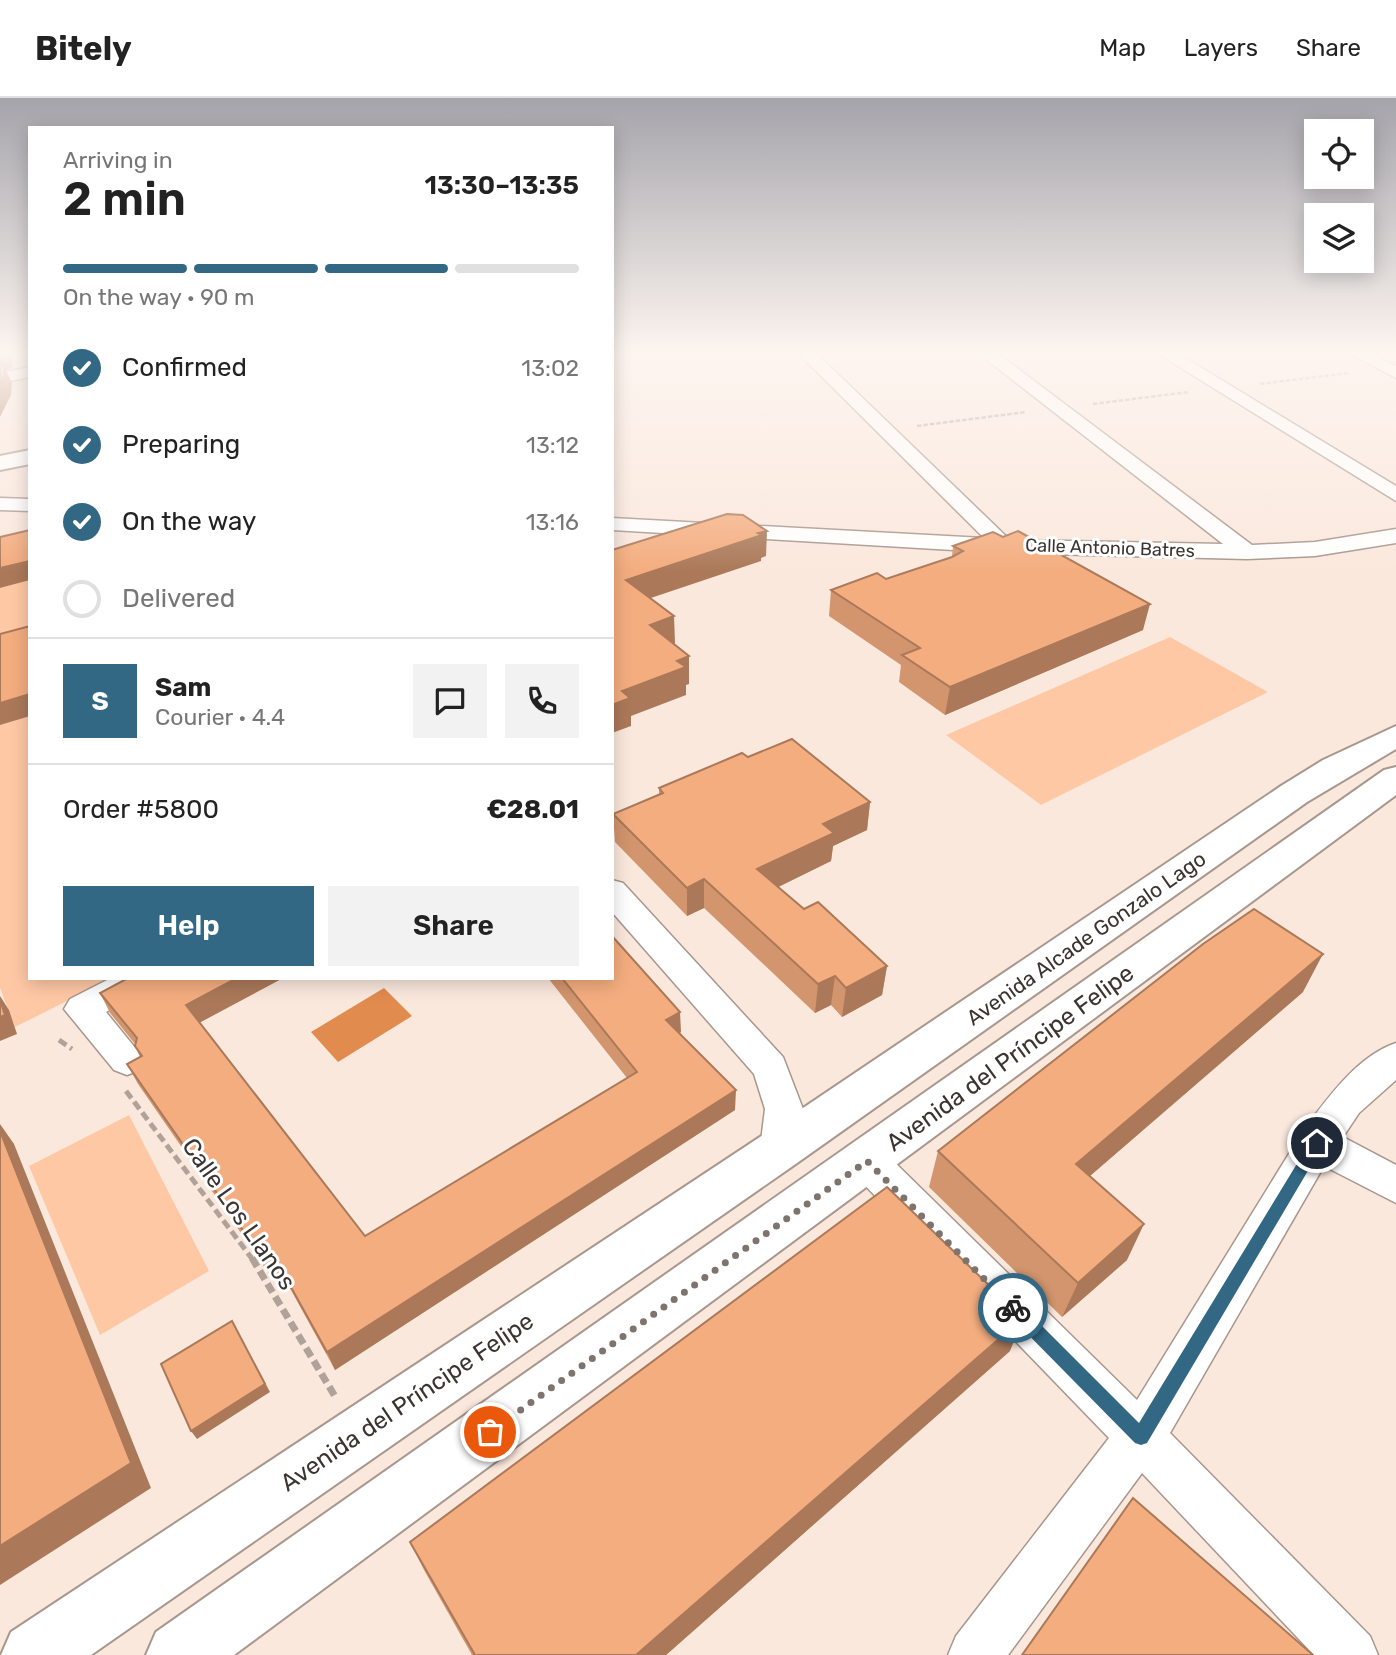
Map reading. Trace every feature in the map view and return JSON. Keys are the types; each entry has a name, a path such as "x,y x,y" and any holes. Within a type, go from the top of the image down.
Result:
{"street":[{"path":"881,426 1004,546"},
{"path":"1081,426 1247,552"},
{"path":"1283,426 1396,495"},
{"path":"0,463 28,457"},
{"path":"0,504 28,505"},
{"name":"Calle Antonio Batres","path":"614,524 1004,546 1247,552 1305,551 1396,536"},
{"name":"Avenida Alcade Gonzalo Lago","path":"780,1149 1294,794 1335,768 1396,736"},
{"name":"Avenida del Príncipe Felipe","path":"179,1655 1396,778"},
{"path":"614,893 770,1067 784,1109 780,1149"},
{"path":"123,1072 82,1009 138,980"},
{"path":"975,1655 1091,1499 1141,1437 1317,1143 1346,1102 1396,1058"},
{"path":"1317,1143 1396,1185"},
{"name":"Avenida del Príncipe Felipe","path":"34,1655 780,1149"},
{"path":"867,1161 1141,1437 1351,1655"}],"path":[{"path":"885,430 920,426"},
{"path":"59,1040 79,1054"},
{"name":"Calle Los Llanos","path":"123,1072 249,1254 359,1435"}],"shaded area":[{"path":"28,581 28,646 0,653 0,588"},
{"path":"1170,637 1268,692 1041,805 946,735"},
{"path":"28,655 28,980 109,980 15,1027 0,988 0,662"},
{"path":"384,988 412,1016 338,1062 311,1032"},
{"path":"129,1115 209,1271 100,1335 29,1166"}],"building":[{"path":"727,514 743,515 767,531 758,533 762,535 626,580 674,616 650,625 689,656 677,661 686,667 622,691 630,698 614,704 614,549"},
{"path":"28,530 28,561 0,568 0,537"},
{"path":"1018,531 1150,604 950,687 902,655 920,648 831,590 877,573 886,579 952,557 963,551 953,546 993,532 1003,537"},
{"path":"28,627 28,695 0,703 0,634"},
{"path":"792,739 870,802 823,824 834,833 757,869 804,909 818,902 887,966 846,988 835,976 818,984 704,879 687,888 614,815 663,793 659,788 742,753 748,757"},
{"path":"1254,909 1323,954 1076,1164 1144,1224 1078,1283 938,1151 1203,944"},
{"path":"614,938 680,1012 666,1020 736,1090 327,1352 272,1253 263,1259 127,1064 142,1056 135,1046 137,1038 100,993 124,980 233,980 186,1005 365,1236 637,1072 564,980 614,980"},
{"path":"0,1000 5,1015 0,1017"},
{"path":"0,1131 131,1463 0,1546"},
{"path":"887,1187 1023,1318 636,1655 475,1655 410,1542"},
{"path":"232,1321 265,1384 191,1431 161,1364"},
{"path":"1133,1498 1313,1655 1022,1655"}],"way so far":[{"path":"490,1432 867,1161 1013,1308"}],"route":[{"path":"1013,1308 1141,1437 1317,1143"}]}
